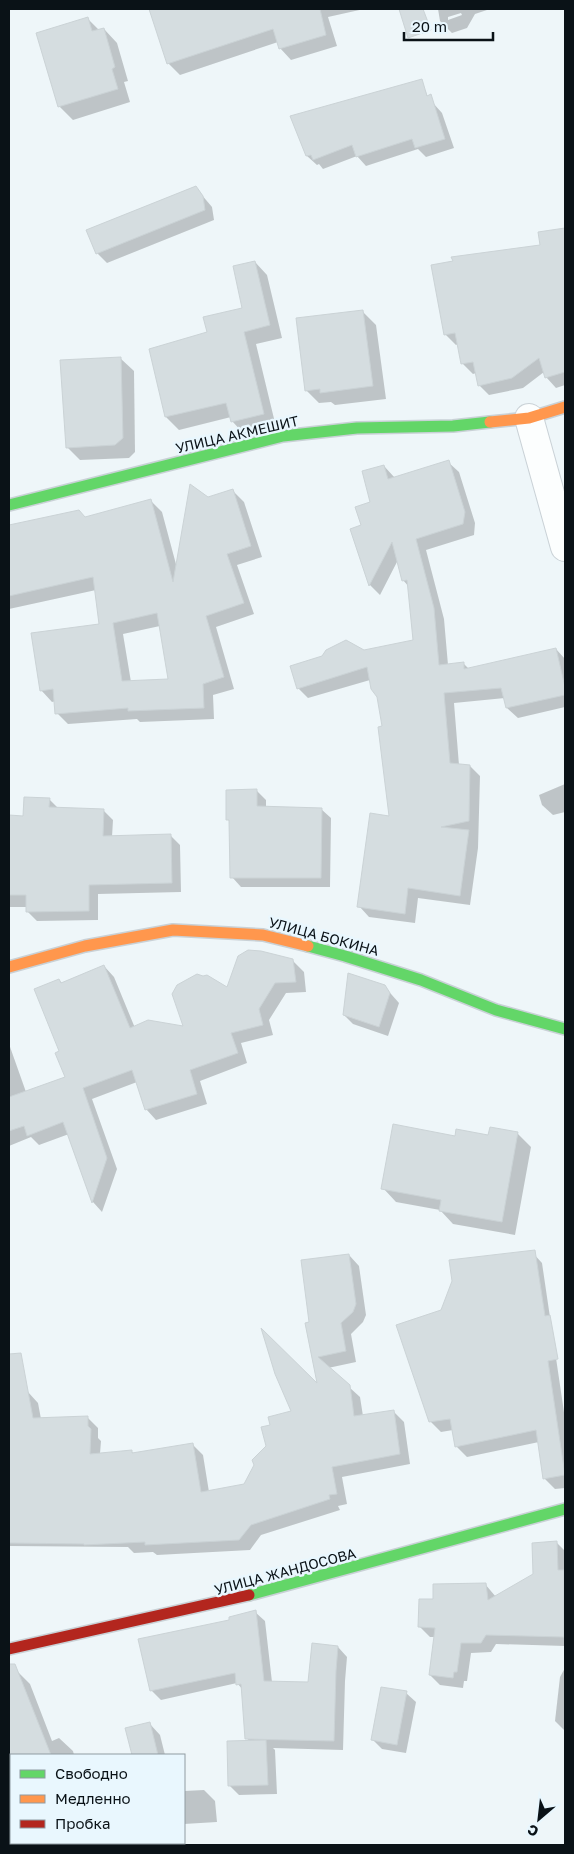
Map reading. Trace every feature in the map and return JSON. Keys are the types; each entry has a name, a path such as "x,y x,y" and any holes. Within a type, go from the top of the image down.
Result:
{"street":[{"name":"УЛИЦА АКМЕШИТ","path":"9,505 283,436 357,428 453,426 529,418 565,407"},
{"path":"529,418 565,547"},
{"name":"УЛИЦА БОКИНА","path":"9,967 85,946 174,930 263,935 346,956 421,980 496,1010 565,1029"},
{"name":"УЛИЦА ЖАНДОСОВА","path":"9,1649 45,1638 214,1605 400,1556 565,1509"}],"building":[{"path":"149,9 320,9 326,35 279,49 273,29 167,64"},
{"path":"399,9 423,9 431,30 408,38"},
{"path":"88,17 92,31 104,28 115,67 112,69 118,89 58,107 36,33"},
{"path":"422,79 427,96 431,94 445,139 415,148 412,139 356,157 352,145 313,160 311,155 306,156 290,116"},
{"path":"196,186 203,196 205,210 96,254 86,230"},
{"path":"565,228 565,372 545,378 539,358 512,378 478,386 473,362 461,364 455,333 444,335 431,265 453,261 451,257 540,245 538,232"},
{"path":"255,261 270,325 244,332 264,414 231,422 226,403 165,417 149,349 207,332 203,317 242,308 233,266"},
{"path":"363,310 373,386 320,393 320,389 305,391 296,318"},
{"path":"121,357 123,438 115,445 66,448 60,360"},
{"path":"449,460 465,512 463,524 416,539 434,608 439,665 464,662 464,669 556,648 565,687 565,695 506,708 501,688 444,693 450,763 470,765 469,821 441,827 469,830 460,896 408,888 405,914 357,907 370,813 389,816 378,727 382,726 377,697 371,689 367,667 297,689 290,666 322,656 326,650 346,640 364,650 413,640 407,580 402,581 392,542 369,586 350,529 361,525 355,507 370,502 362,471 384,465 388,479"},
{"path":"190,484 208,497 233,489 251,546 227,554 244,603 206,616 224,677 203,684 204,708 128,711 128,708 55,714 53,689 40,691 31,633 99,624 93,577 9,596 9,525 79,510 85,517 151,499 173,582","holes":["157,613 168,679 122,681 113,623"]},
{"path":"257,789 257,806 322,808 321,878 230,878 229,820 226,820 226,790"},
{"path":"24,797 50,798 49,807 104,809 103,836 171,834 172,883 89,885 89,911 26,912 26,895 9,895 9,815 23,816"},
{"path":"248,950 261,951 293,959 296,982 275,983 259,1009 263,1025 231,1033 238,1053 190,1070 197,1094 145,1110 132,1070 83,1088 107,1158 92,1203 63,1122 27,1136 24,1126 9,1131 9,1097 65,1077 55,1053 59,1051 34,989 59,979 61,983 104,965 130,1028 148,1020 183,1026 172,994 177,985 197,974 207,975 227,987 238,956"},
{"path":"348,973 385,985 390,993 379,1027 343,1015"},
{"path":"393,1124 455,1136 456,1129 488,1135 490,1127 518,1132 502,1222 439,1211 441,1200 381,1189"},
{"path":"535,1250 545,1316 550,1315 558,1359 548,1361 565,1475 543,1479 536,1430 455,1447 450,1419 429,1422 396,1325 441,1310 452,1281 449,1260"},
{"path":"349,1254 356,1304 353,1312 341,1323 346,1351 318,1357 350,1385 354,1416 394,1410 400,1454 332,1467 337,1494 329,1495 330,1499 251,1525 239,1540 145,1545 145,1542 84,1545 9,1543 9,1354 21,1353 33,1418 88,1416 88,1426 91,1429 90,1454 132,1450 132,1453 193,1443 201,1492 244,1484 254,1465 252,1460 266,1446 261,1427 270,1425 268,1417 291,1411 275,1374 261,1328 317,1383 305,1323 309,1322 301,1260"},
{"path":"557,1541 558,1570 564,1570 564,1637 486,1635 481,1643 461,1643 457,1672 454,1672 453,1678 429,1675 435,1628 418,1627 419,1599 433,1599 433,1584 486,1583 488,1600 533,1574 532,1543"},
{"path":"256,1610 264,1681 308,1682 312,1643 338,1646 334,1741 245,1739 241,1684 236,1685 235,1673 150,1691 138,1639 229,1620 229,1617"},
{"path":"9,1664 15,1664 51,1754 9,1755"},
{"path":"381,1687 407,1691 397,1745 371,1740"},
{"path":"150,1722 158,1754 132,1754 125,1728"},
{"path":"266,1740 268,1785 228,1786 227,1741"}],"traffic: fast":[{"path":"9,505 283,436 357,428 453,426 490,422"},
{"path":"308,946 421,980 496,1010 565,1029"},
{"path":"249,1595 565,1509"}],"traffic: slow":[{"path":"490,422 529,418 565,407"},
{"path":"9,967 85,946 173,930 263,935 308,946"}],"traffic: jam":[{"path":"9,1649 249,1595"}]}
